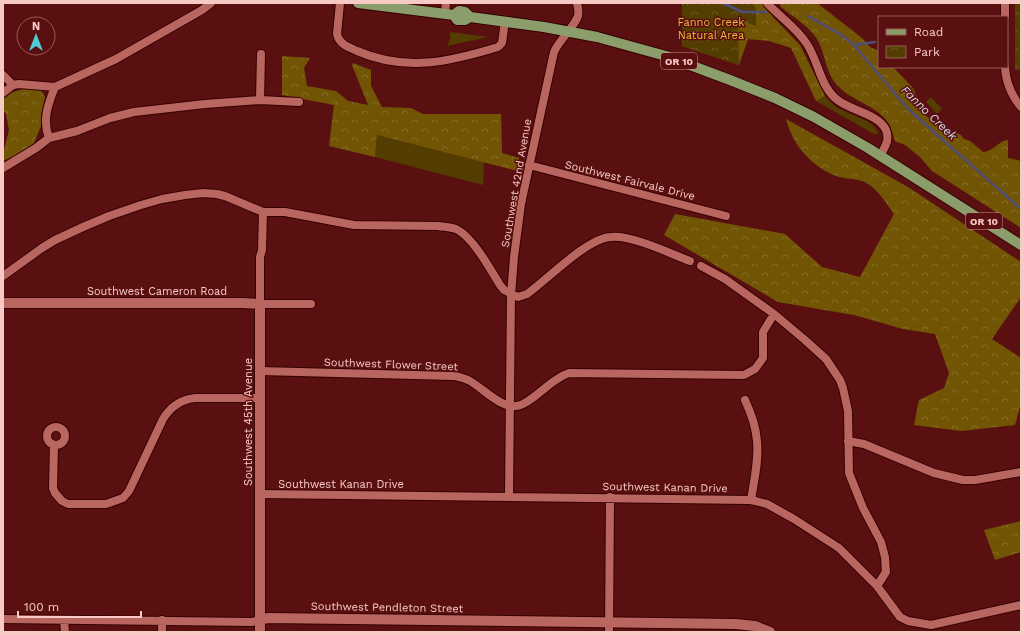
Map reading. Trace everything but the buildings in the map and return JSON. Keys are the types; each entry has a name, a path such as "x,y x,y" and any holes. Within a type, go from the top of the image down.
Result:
{"main road":[{"name":"OR 10","path":"358,3 449,14 457,20 465,20 470,17 568,31 597,37 666,56 730,80 800,110 880,156 1021,245"}],"street":[{"path":"3,93 14,85 19,84 55,87 116,59 202,10 211,3"},
{"path":"340,3 336,34 341,43 365,55 397,63 417,64 436,62 498,47 502,43 505,21"},
{"path":"446,3 449,14"},
{"name":"Southwest 42nd Avenue","path":"508,496 511,295 517,230 529,165 554,52 577,17 578,3"},
{"path":"767,3 803,38 811,50 826,86 833,95 846,106 868,116 883,126 887,134 888,141 880,156"},
{"path":"1005,3 1005,16"},
{"path":"260,100 261,54"},
{"path":"1005,68 1012,96 1020,106"},
{"path":"3,74 14,85"},
{"path":"49,138 46,130 46,120 49,104 55,87"},
{"path":"3,168 36,148 49,138 77,131 119,116 144,110 260,100 299,102"},
{"name":"Southwest Fairvale Drive","path":"529,165 726,216"},
{"path":"3,276 55,240 109,216 162,199 209,193 225,196 263,212 285,212 354,225 438,226 451,228 461,232 471,240 500,285 511,295 518,297 527,294 587,247 605,237 624,238 690,261"},
{"name":"Southwest 45th Avenue","path":"260,632 260,257 262,250 263,212"},
{"path":"701,266 725,279 774,314 814,347 826,359 835,372 843,388 848,411 849,473 863,508 881,542 885,558 886,572 877,586"},
{"name":"Southwest Cameron Road","path":"3,303 311,304"},
{"path":"510,406 524,404 561,377 569,374 744,375 755,369 762,358 763,332 774,314"},
{"name":"Southwest Flower Street","path":"260,371 453,376 470,380 495,399 510,406"},
{"path":"54,445 53,488 60,499 68,504 110,503 123,498 129,491 163,419 177,403 196,398 260,398"},
{"path":"745,400 752,416 758,449 751,500"},
{"path":"848,441 864,444 934,473 963,480 975,480 1021,472"},
{"name":"Southwest Kanan Drive","path":"260,494 610,497 751,500 767,504 794,519 839,548 877,586 900,617 908,621 931,625 1021,605"},
{"path":"609,632 610,497"},
{"name":"Southwest Pendleton Street","path":"3,619 252,622 268,618 609,621 744,624 755,626 770,632"},
{"path":"64,620 65,632"},
{"path":"162,620 162,632"}],"green space":[{"name":"Fanno Creek Natural Area","path":"682,3 762,3 800,45 825,96 816,101 791,48 769,41 748,39 739,65 682,46"},
{"name":"Fanno Creek Natural Area","path":"682,3 752,3 756,9 756,26 738,20 739,65 682,46"},
{"path":"779,3 817,3 862,38 870,47 878,51 878,68 894,68 913,88 923,113 945,132 957,133 961,135 964,139 970,141 983,152 987,152 1001,142 1008,140 1008,158 1021,161 1021,228 932,171 920,157 905,145 895,141 889,124 878,112 851,96 838,86 830,75 820,45 814,34 781,7"},
{"path":"1015,3 1021,3 1021,70 1015,70"},
{"path":"450,32 488,37 447,46 450,39"},
{"path":"282,56 310,58 304,68 307,86 336,91 348,101 368,105 352,65 353,63 371,70 371,86 382,107 411,108 423,114 501,114 502,153 519,158 518,171 377,135 375,157 329,146 334,105 282,95"},
{"path":"27,88 41,90 45,97 41,116 41,126 34,143 25,151 3,161 3,154 9,130 6,114 3,110 3,95"},
{"path":"825,96 837,107 873,125 878,134 874,134 816,101"},
{"path":"931,97 942,109 937,114 926,102"},
{"path":"786,119 908,187 1021,262 1021,297 992,339 1021,358 1021,403 1015,425 961,431 914,425 919,400 944,388 949,373 935,334 903,329 854,315 778,302 664,235 675,214 785,234 822,267 860,277 894,214 879,194 865,182 834,175 815,164 807,157 794,139"},
{"path":"377,135 484,162 483,185 375,157"},
{"path":"1021,521 1021,552 995,560 984,530"}],"waterway":[{"name":"Fanno Creek","path":"723,3 742,12 767,12"},
{"name":"Fanno Creek","path":"808,16 840,34 854,45 907,108 1021,209"},
{"path":"854,45 875,42"}]}
